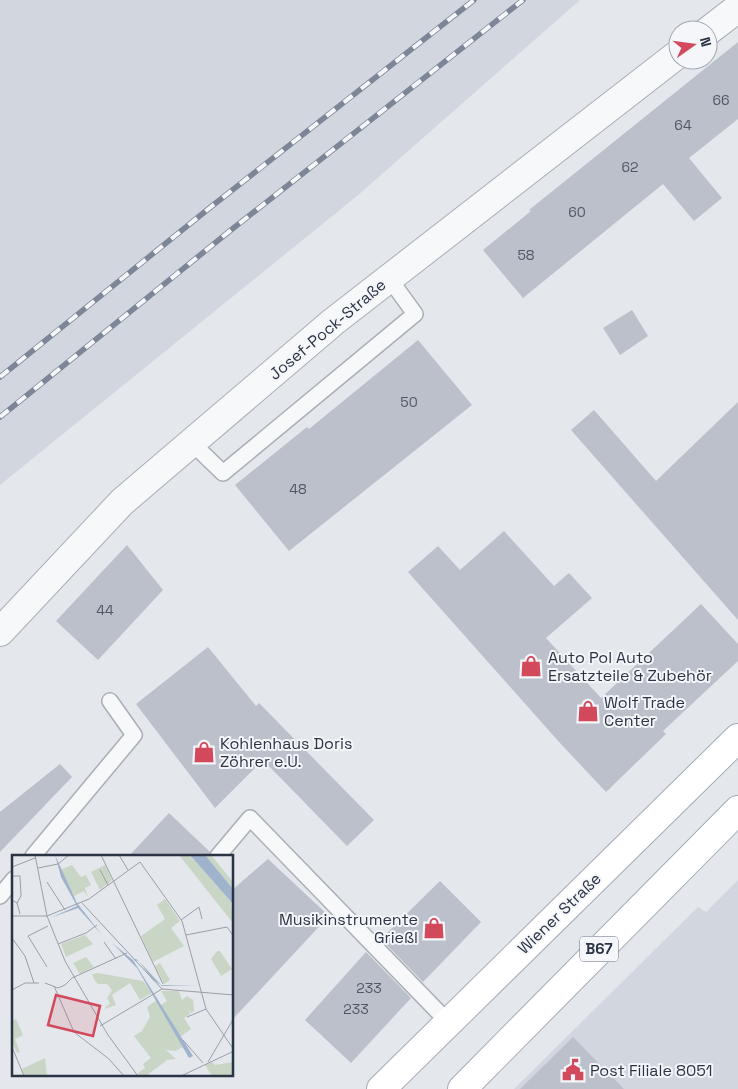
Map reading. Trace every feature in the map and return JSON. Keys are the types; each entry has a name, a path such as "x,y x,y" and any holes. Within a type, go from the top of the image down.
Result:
{"main road":[{"name":"Wiener Straße","path":"381,1089 738,738"},
{"name":"B67","path":"462,1089 738,810"}],"street":[{"path":"718,23 738,8"},
{"name":"Josef-Pock-Straße","path":"0,632 122,502 192,442 333,322 668,62"}],"lane":[{"path":"192,442 223,473 415,314 389,278"},
{"path":"34,855 134,735 110,701"},
{"path":"219,855 250,818 448,1022"},
{"path":"0,896 12,881"}],"shaded area":[{"path":"0,0 580,0 357,196 0,485"},
{"path":"738,880 738,1089 514,1089 698,907 706,912"}],"building":[{"path":"738,42 738,119 689,158 722,198 694,221 663,184 523,298 483,250 531,211 529,210 703,70 718,70 718,58"},
{"path":"632,310 648,336 620,355 603,328"},
{"path":"418,340 472,405 289,551 235,485 307,427 309,429"},
{"path":"738,402 738,620 571,430 594,410 656,481"},
{"name":"Auto Pol Auto Ersatzteile & Zubehör","path":"504,531 554,586 569,573 592,598 546,638 601,698 701,604 738,644 738,661 663,731 666,734 606,792 408,572 438,546 460,570"},
{"path":"127,545 163,590 98,660 56,621"},
{"path":"208,647 256,706 259,703 374,820 347,846 263,760 215,808 136,704"},
{"path":"60,764 72,777 0,852 0,812"},
{"path":"169,813 210,852 209,855 130,855"},
{"path":"268,859 329,916 234,1018 234,888"},
{"name":"Musikinstrumente Grießl","path":"440,881 481,922 423,982 381,939"},
{"path":"366,952 411,998 351,1063 305,1020"},
{"name":"Post Filiale 8051","path":"573,1037 624,1089 520,1089 558,1052"}],"railway":[{"path":"0,377 212,206 474,0"},
{"path":"0,417 231,230 523,0"}],"place":[{"name":"Auto Pol Auto Ersatzteile & Zubehör","path":"531,666"},
{"name":"Wolf Trade Center","path":"588,711"},
{"name":"Kohlenhaus Doris Zöhrer e.U.","path":"204,752"},
{"name":"Musikinstrumente Grießl","path":"434,928"},
{"name":"Post Filiale 8051","path":"573,1070"}]}
